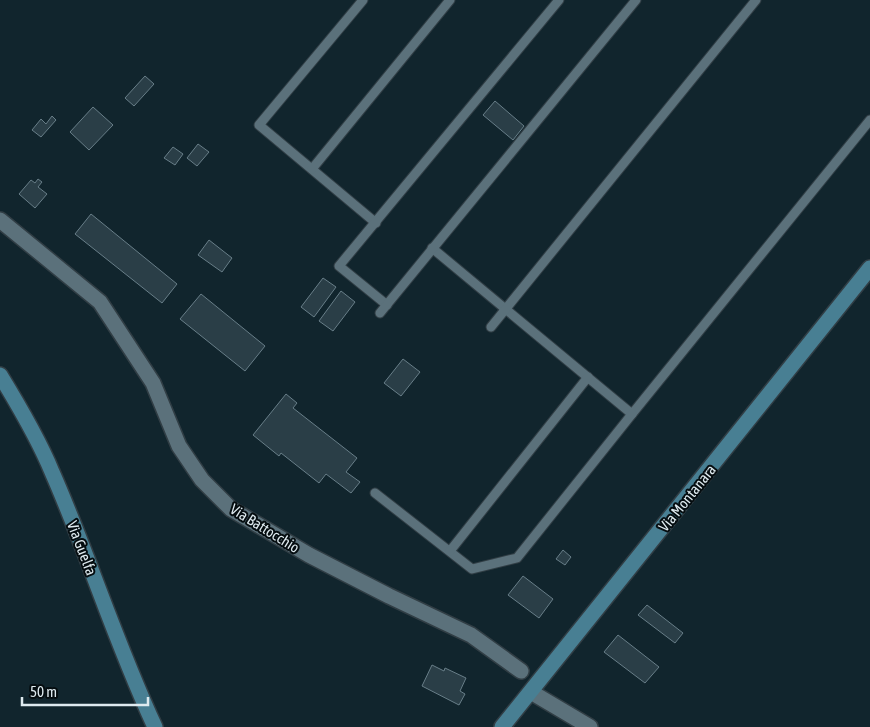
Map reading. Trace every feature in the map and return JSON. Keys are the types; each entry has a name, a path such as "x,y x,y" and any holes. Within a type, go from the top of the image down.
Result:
{"main road":[{"name":"Via Montanara","path":"502,727 532,692 870,268"},
{"name":"Via Guelfa","path":"0,374 36,436 52,472 132,676 155,727"}],"street":[{"name":"Via Battocchio","path":"0,220 100,302 153,383 179,446 202,480 231,508 309,555 388,596 471,635 521,671"},
{"path":"532,692 590,727"}],"lane":[{"path":"363,0 259,125 376,222"},
{"path":"312,169 450,0"},
{"path":"387,305 340,266 559,0"},
{"path":"380,313 636,0"},
{"path":"491,327 756,0"},
{"path":"375,493 472,569 516,558 870,120"},
{"path":"432,248 632,414"},
{"path":"450,551 588,377"}],"building":[{"path":"145,76 154,84 134,106 125,98"},
{"path":"495,101 524,126 513,140 483,115"},
{"path":"93,107 113,125 89,150 70,132"},
{"path":"52,116 56,120 41,137 32,130 41,119 46,124"},
{"path":"198,144 209,152 197,166 187,158"},
{"path":"173,147 183,154 175,165 164,158"},
{"path":"38,179 42,182 38,187 47,194 35,208 19,194 31,180 35,183"},
{"path":"91,214 177,284 162,303 75,234"},
{"path":"209,240 232,258 222,272 198,255"},
{"path":"323,278 336,287 314,317 301,307"},
{"path":"341,291 355,302 333,331 319,321"},
{"path":"201,294 265,346 245,371 180,319"},
{"path":"403,359 420,372 401,396 384,383"},
{"path":"286,394 297,403 293,408 357,458 346,472 360,482 351,493 326,474 319,483 281,453 279,456 253,435"},
{"path":"563,550 571,557 565,565 556,559"},
{"path":"523,576 553,599 539,618 508,595"},
{"path":"647,605 683,633 675,643 638,615"},
{"path":"618,635 659,667 645,683 604,652"},
{"path":"432,665 444,671 445,668 466,678 460,691 465,694 459,705 422,686"}]}
